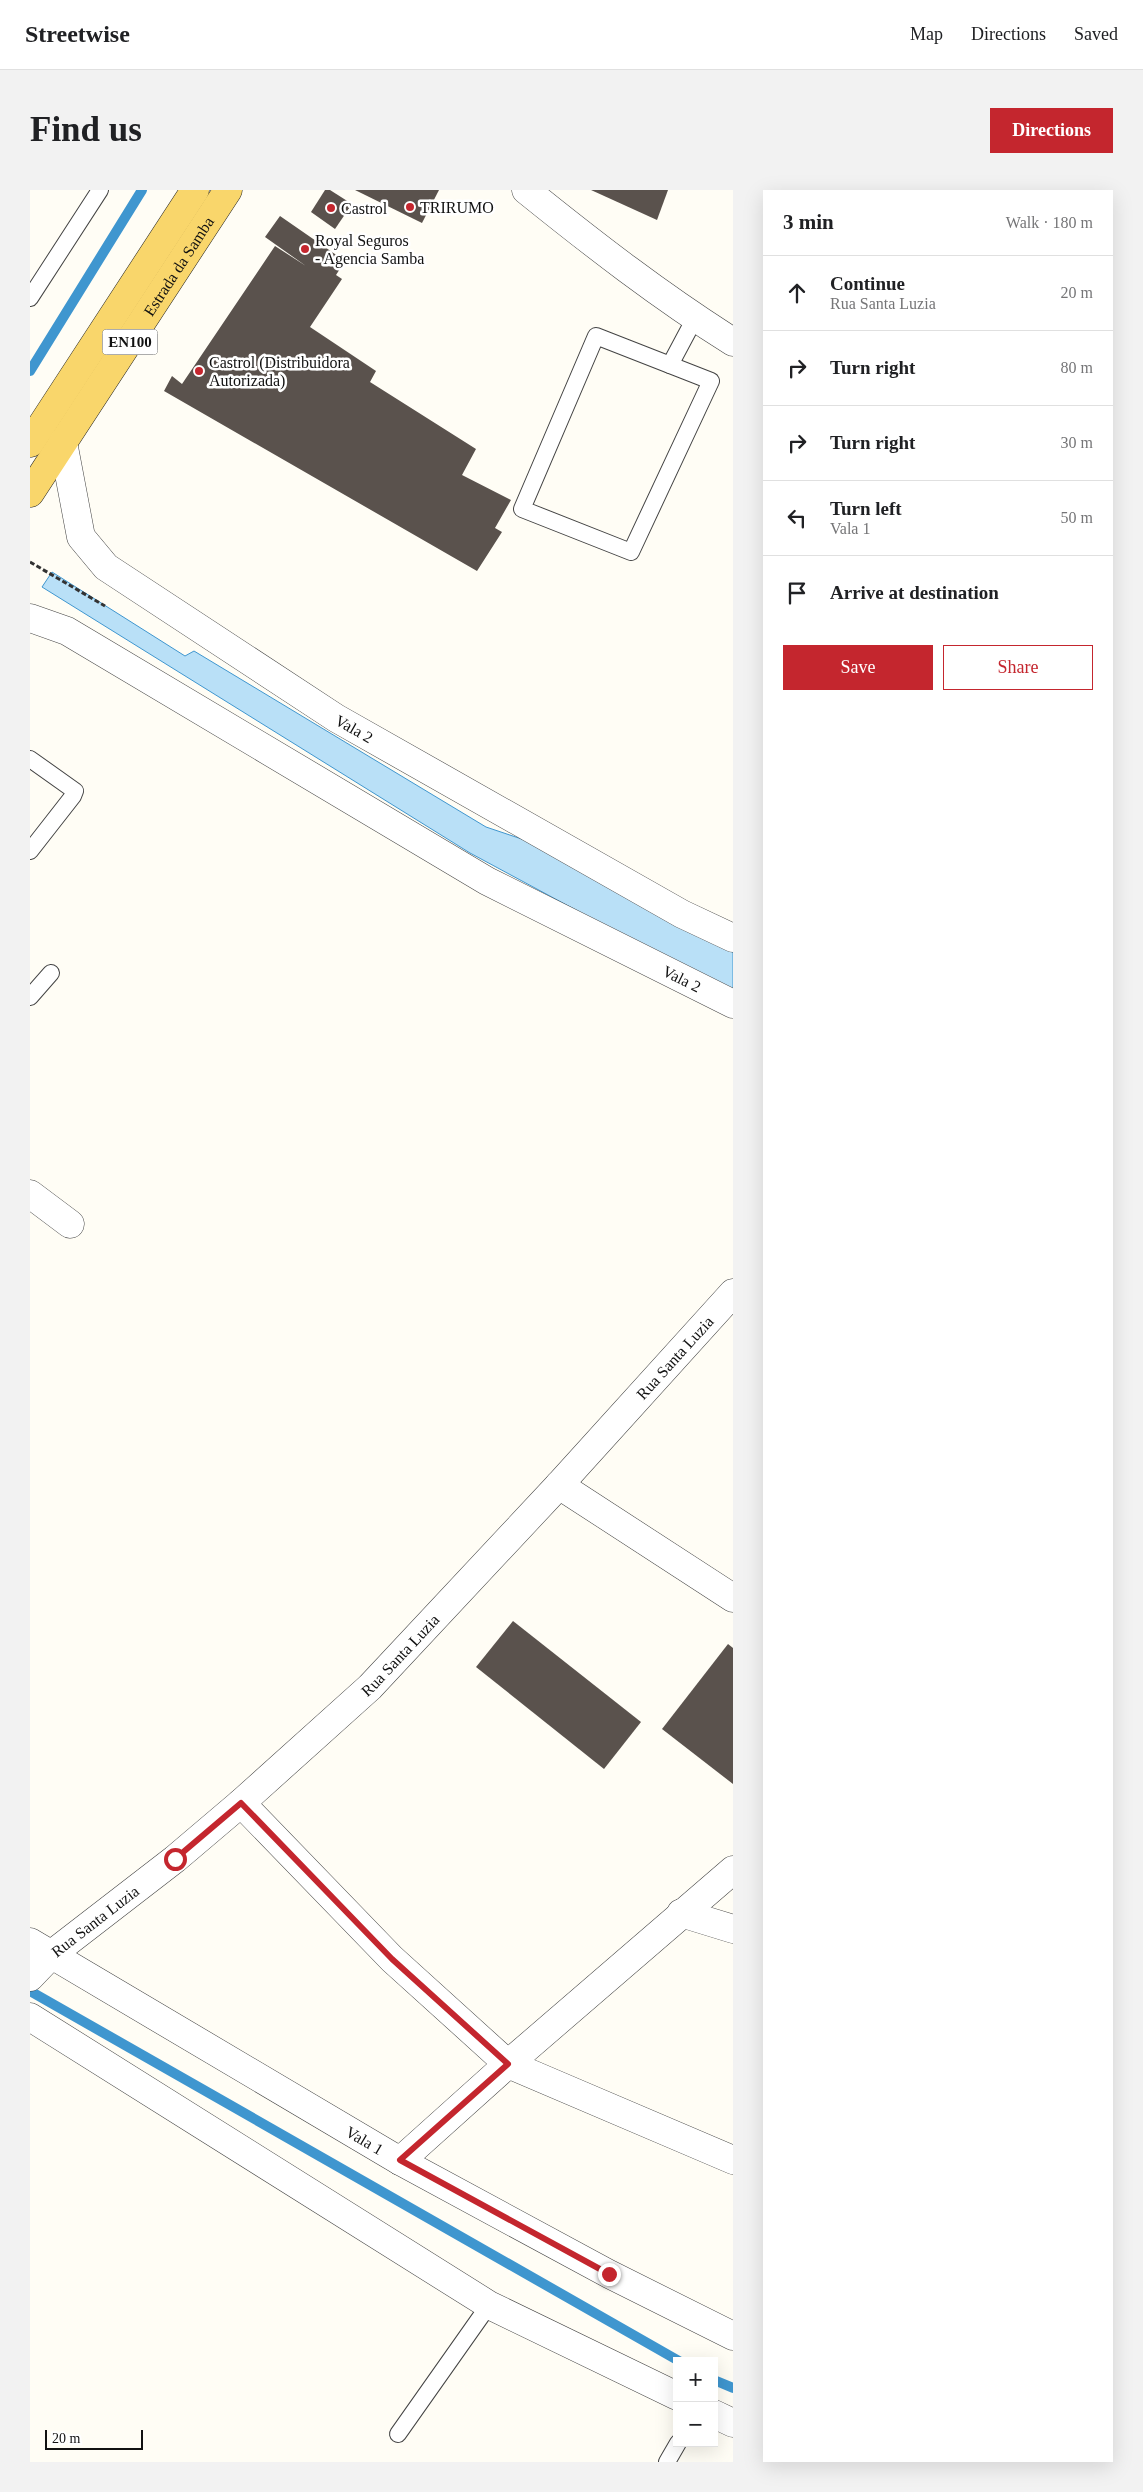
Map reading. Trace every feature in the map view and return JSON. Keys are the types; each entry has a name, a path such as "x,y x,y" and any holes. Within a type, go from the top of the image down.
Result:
{"main road":[{"name":"Estrada da Samba","path":"30,443 195,190"},
{"name":"Estrada da Samba","path":"30,493 228,190"}],"street":[{"path":"526,190 608,256 695,318 733,342"},
{"name":"Vala 2","path":"63,442 81,537 106,567 336,718 682,914 733,938"},
{"name":"Vala 2","path":"30,618 67,631 487,881 733,1004"},
{"path":"30,1194 70,1224"},
{"name":"Rua Santa Luzia","path":"39,1958 175,1859 241,1803 370,1687 559,1485 733,1293"},
{"path":"559,1485 733,1598"},
{"path":"241,1803 392,1959 508,2064 733,2160"},
{"path":"400,2160 681,1913 733,1870"},
{"path":"681,1913 733,1929"},
{"name":"Vala 1","path":"39,1958 400,2160 609,2274 733,2336"},
{"path":"30,2017 489,2304 673,2394"},
{"path":"718,2416 733,2423"}],"lane":[{"path":"30,298 100,190"},
{"path":"670,365 695,318"},
{"path":"596,336 670,365 711,381 631,552 522,509 596,336"},
{"path":"30,759 75,791 30,851"},
{"path":"30,997 51,973"},
{"path":"398,2434 489,2304"},
{"path":"667,2462 676,2447"}],"path":[{"path":"30,562 48,573"}],"water":[{"path":"52,572 185,656 194,651 486,827 581,859 733,942 733,990 665,958 470,853 42,587"}],"building":[{"name":"Castrol","path":"325,190 330,190 352,204 335,229 311,212"},
{"name":"TRIRUMO","path":"355,190 439,190 422,223"},
{"path":"591,190 668,190 657,220"},
{"path":"280,216 345,261 336,275 342,279 310,327 376,371 370,382 476,449 462,475 511,500 495,528 502,532 477,571 164,391 172,376 182,384 275,246 306,266 265,237"},
{"path":"513,1621 641,1722 604,1769 476,1667"},
{"path":"728,1644 733,1648 733,1784 662,1729"}],"waterway":[{"path":"30,371 142,190"},
{"path":"30,1991 673,2358"},
{"path":"718,2382 733,2388"}],"place":[{"name":"TRIRUMO","path":"410,207"},
{"name":"Castrol","path":"331,208"},
{"name":"Royal Seguros - Agencia Samba","path":"305,249"},
{"name":"Castrol (Distribuidora Autorizada)","path":"199,371"}],"route":[{"path":"175,1859 241,1803 392,1959 508,2064 400,2160 609,2274"}]}
